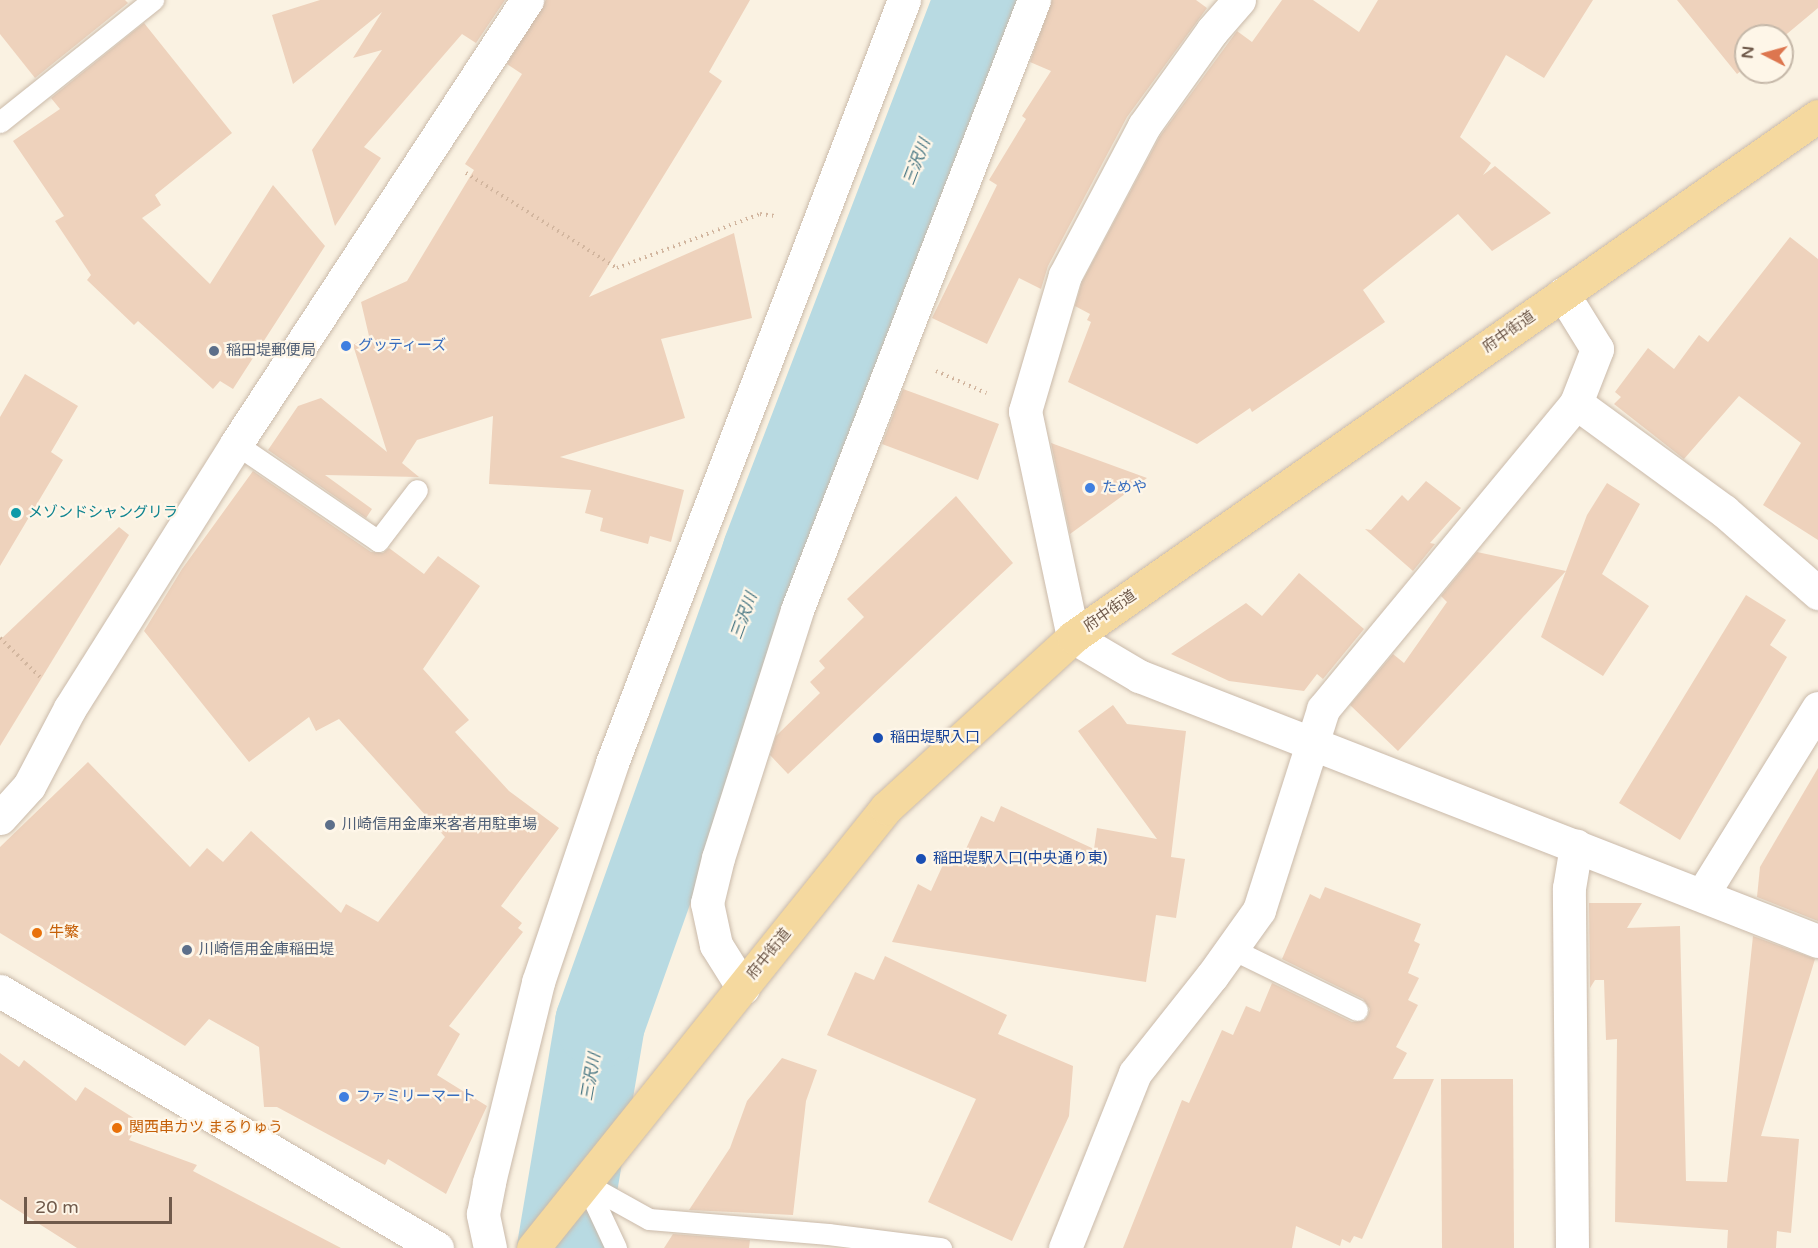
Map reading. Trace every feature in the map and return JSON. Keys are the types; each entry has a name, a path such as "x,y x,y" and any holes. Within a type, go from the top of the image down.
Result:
{"main road":[{"name":"府中街道","path":"533,1248 886,808 1073,637 1818,116"}],"street":[{"path":"0,818 28,786 70,708 236,444 527,0"},
{"path":"487,1233 489,1182 542,971 612,763 904,0"},
{"path":"743,988 716,945 707,903 797,610 1034,0"},
{"path":"1239,0 1212,30 1144,126 1070,265 1025,411 1073,637 1139,676 1312,746 1818,941"},
{"path":"1065,1248 1135,1073 1232,949 1259,910 1323,709 1576,403 1597,349 1563,294"},
{"path":"1576,403 1724,512 1818,593"},
{"path":"1702,895 1818,708"},
{"path":"1572,1248 1569,888 1576,846"},
{"path":"0,991 437,1248"}],"lane":[{"path":"0,122 153,0"},
{"path":"236,444 378,541 417,490"},
{"path":"1232,949 1357,1010"},
{"path":"586,1184 653,1219 828,1233 941,1248"},
{"path":"586,1184 616,1248"}],"path":[{"path":"430,150 617,268 760,214 818,221"},
{"path":"897,353 1025,411"},
{"path":"0,638 70,708"}],"building":[{"path":"0,0 125,0 128,3 35,78 0,34"},
{"path":"320,0 505,0 476,43 462,34 364,147 381,158 335,226 312,150 382,50 353,58 382,12 293,84 272,15"},
{"path":"546,0 750,0 709,72 722,81 589,297 734,233 752,318 661,339 685,418 560,457 684,490 671,542 650,536 648,544 600,531 603,518 585,513 591,490 489,484 493,416 417,440 402,463 419,477 325,475 372,509 366,518 268,450 298,406 321,398 387,452 353,345 369,336 361,302 407,281 474,170 465,164 522,74 507,64"},
{"path":"1052,0 1196,0 1207,8 1127,117 1048,266 1041,289 1019,278 987,344 932,318 997,185 989,180 1026,119 1022,116 1051,71 1030,62"},
{"path":"1282,0 1313,0 1359,32 1378,0 1593,0 1544,78 1506,55 1460,137 1491,163 1483,175 1495,166 1551,213 1492,251 1458,214 1363,290 1385,322 1252,412 1250,408 1197,444 1068,382 1091,322 1087,320 1090,314 1075,306 1082,282 1160,136 1237,31 1252,42"},
{"path":"1677,0 1818,0 1818,8 1794,28 1794,24 1734,24 1734,70"},
{"path":"144,23 232,133 155,195 161,205 142,218 210,284 273,185 325,246 233,389 220,381 213,389 138,321 134,325 87,280 91,275 55,221 64,216 13,141 60,109 51,98"},
{"path":"1790,237 1818,259 1818,540 1763,505 1801,443 1739,396 1684,459 1614,404 1621,397 1615,392 1648,348 1674,369 1699,335 1708,342"},
{"name":"メゾンドシャングリラ","path":"25,374 78,406 51,452 63,460 0,566 0,417"},
{"path":"903,389 999,424 978,480 882,444"},
{"path":"1051,443 1147,478 1070,534"},
{"path":"253,471 371,552 383,553 389,548 424,574 438,556 480,586 423,669 469,720 455,732 509,791 559,828 501,906 522,923 518,928 523,932 449,1026 460,1034 437,1075 487,1106 446,1194 388,1159 385,1165 277,1107 264,1107 259,1047 209,1019 185,1046 0,933 0,847 88,762 190,867 207,848 223,862 251,831 341,913 346,904 378,922 445,837 339,719 316,731 309,717 249,762 144,631 182,569"},
{"path":"1426,481 1461,508 1430,543 1435,544 1413,571 1365,529 1371,530 1402,495 1408,501"},
{"path":"1607,483 1640,504 1602,574 1649,606 1603,676 1541,637 1587,515"},
{"path":"956,496 1013,563 788,774 770,755 776,736 820,693 810,682 825,668 819,661 864,617 847,599"},
{"path":"119,527 129,535 0,746 0,640"},
{"path":"1477,552 1566,571 1398,751 1350,705 1393,654 1404,663 1447,602 1441,596"},
{"path":"1299,573 1364,629 1323,679 1317,674 1304,691 1229,681 1171,654 1246,603 1262,616"},
{"path":"1746,595 1786,620 1770,645 1787,657 1680,840 1619,803"},
{"path":"1113,705 1127,724 1186,731 1171,857 1185,859 1176,918 1156,915 1146,982 892,942 918,884 931,891 947,856 960,862 981,816 994,822 1001,806 1094,849 1097,828 1157,839 1078,731"},
{"path":"1818,768 1818,921 1757,897 1760,867"},
{"path":"1325,887 1421,924 1414,941 1420,944 1408,973 1419,978 1408,1000 1418,1005 1396,1047 1407,1053 1393,1079 1434,1079 1362,1239 1354,1236 1350,1243 1342,1239 1340,1246 1296,1226 1292,1248 1123,1248 1182,1100 1189,1103 1222,1030 1233,1035 1246,1006 1260,1012 1272,983 1352,1022 1364,1021 1368,1016 1370,1009 1363,999 1282,959 1310,894 1320,899"},
{"path":"1589,903 1642,903 1627,928 1680,926 1686,1181 1727,1182 1753,936 1815,959 1761,1136 1799,1139 1791,1233 1777,1231 1776,1248 1727,1248 1728,1230 1615,1222 1617,1039 1606,1040 1604,980 1595,980 1590,988"},
{"path":"885,956 1007,1015 998,1034 1073,1066 1069,1116 1012,1241 928,1202 976,1099 827,1035 855,972 874,980"},
{"path":"0,1053 19,1067 24,1060 76,1101 85,1087 140,1122 129,1140 197,1165 193,1171 341,1248 77,1248 0,1199"},
{"path":"782,1058 817,1070 806,1101 793,1215 689,1210 730,1148 747,1101"},
{"path":"1441,1079 1513,1079 1514,1248 1442,1248"},
{"path":"673,1234 750,1240 749,1248 664,1248"}],"waterway":[{"name":"三沢川","path":"562,1248 600,1023 767,553 979,0"}],"place":[{"name":"グッティーズ","path":"346,346"},
{"name":"稲田堤郵便局","path":"214,351"},
{"name":"ためや","path":"1090,488"},
{"name":"メゾンドシャングリラ","path":"16,513"},
{"name":"稲田堤駅入口","path":"878,738"},
{"name":"川崎信用金庫来客者用駐車場","path":"330,825"},
{"name":"稲田堤駅入口(中央通り東)","path":"921,859"},
{"name":"牛繁","path":"37,933"},
{"name":"川崎信用金庫稲田堤","path":"187,950"},
{"name":"ファミリーマート","path":"344,1097"},
{"name":"関西串カツ まるりゅう","path":"117,1128"}]}
